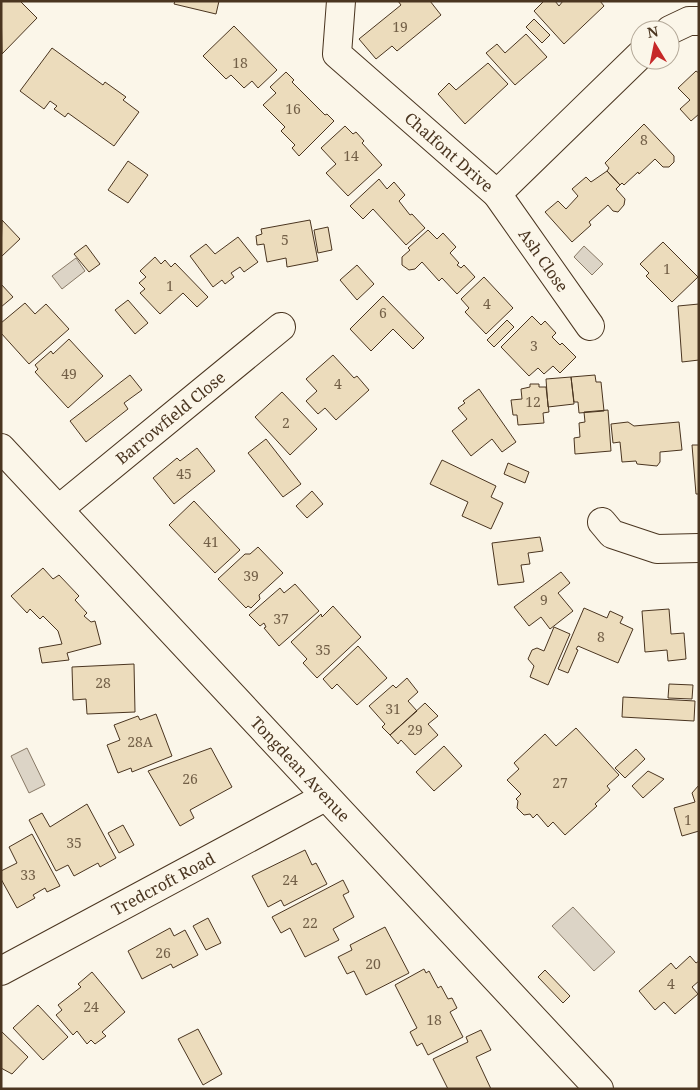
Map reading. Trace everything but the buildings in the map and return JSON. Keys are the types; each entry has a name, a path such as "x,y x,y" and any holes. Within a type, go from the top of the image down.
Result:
{"street":[{"name":"Chalfont Drive","path":"341,1 337,54 498,194 630,65"},
{"path":"680,25 689,21 699,20"},
{"name":"Ash Close","path":"498,194 590,326"},
{"name":"Barrowfield Close","path":"59,509 280,326"},
{"name":"Tongdean Avenue","path":"1,448 599,1089"},
{"path":"602,522 612,534 658,549 699,548"},
{"name":"Tredcroft Road","path":"1,971 325,797"}],"shaded area":[{"path":"584,246 603,264 592,275 574,257"},
{"path":"76,258 85,271 62,289 52,276"},
{"path":"27,748 45,785 29,793 11,756"},
{"path":"573,907 615,952 594,971 552,926"}]}
